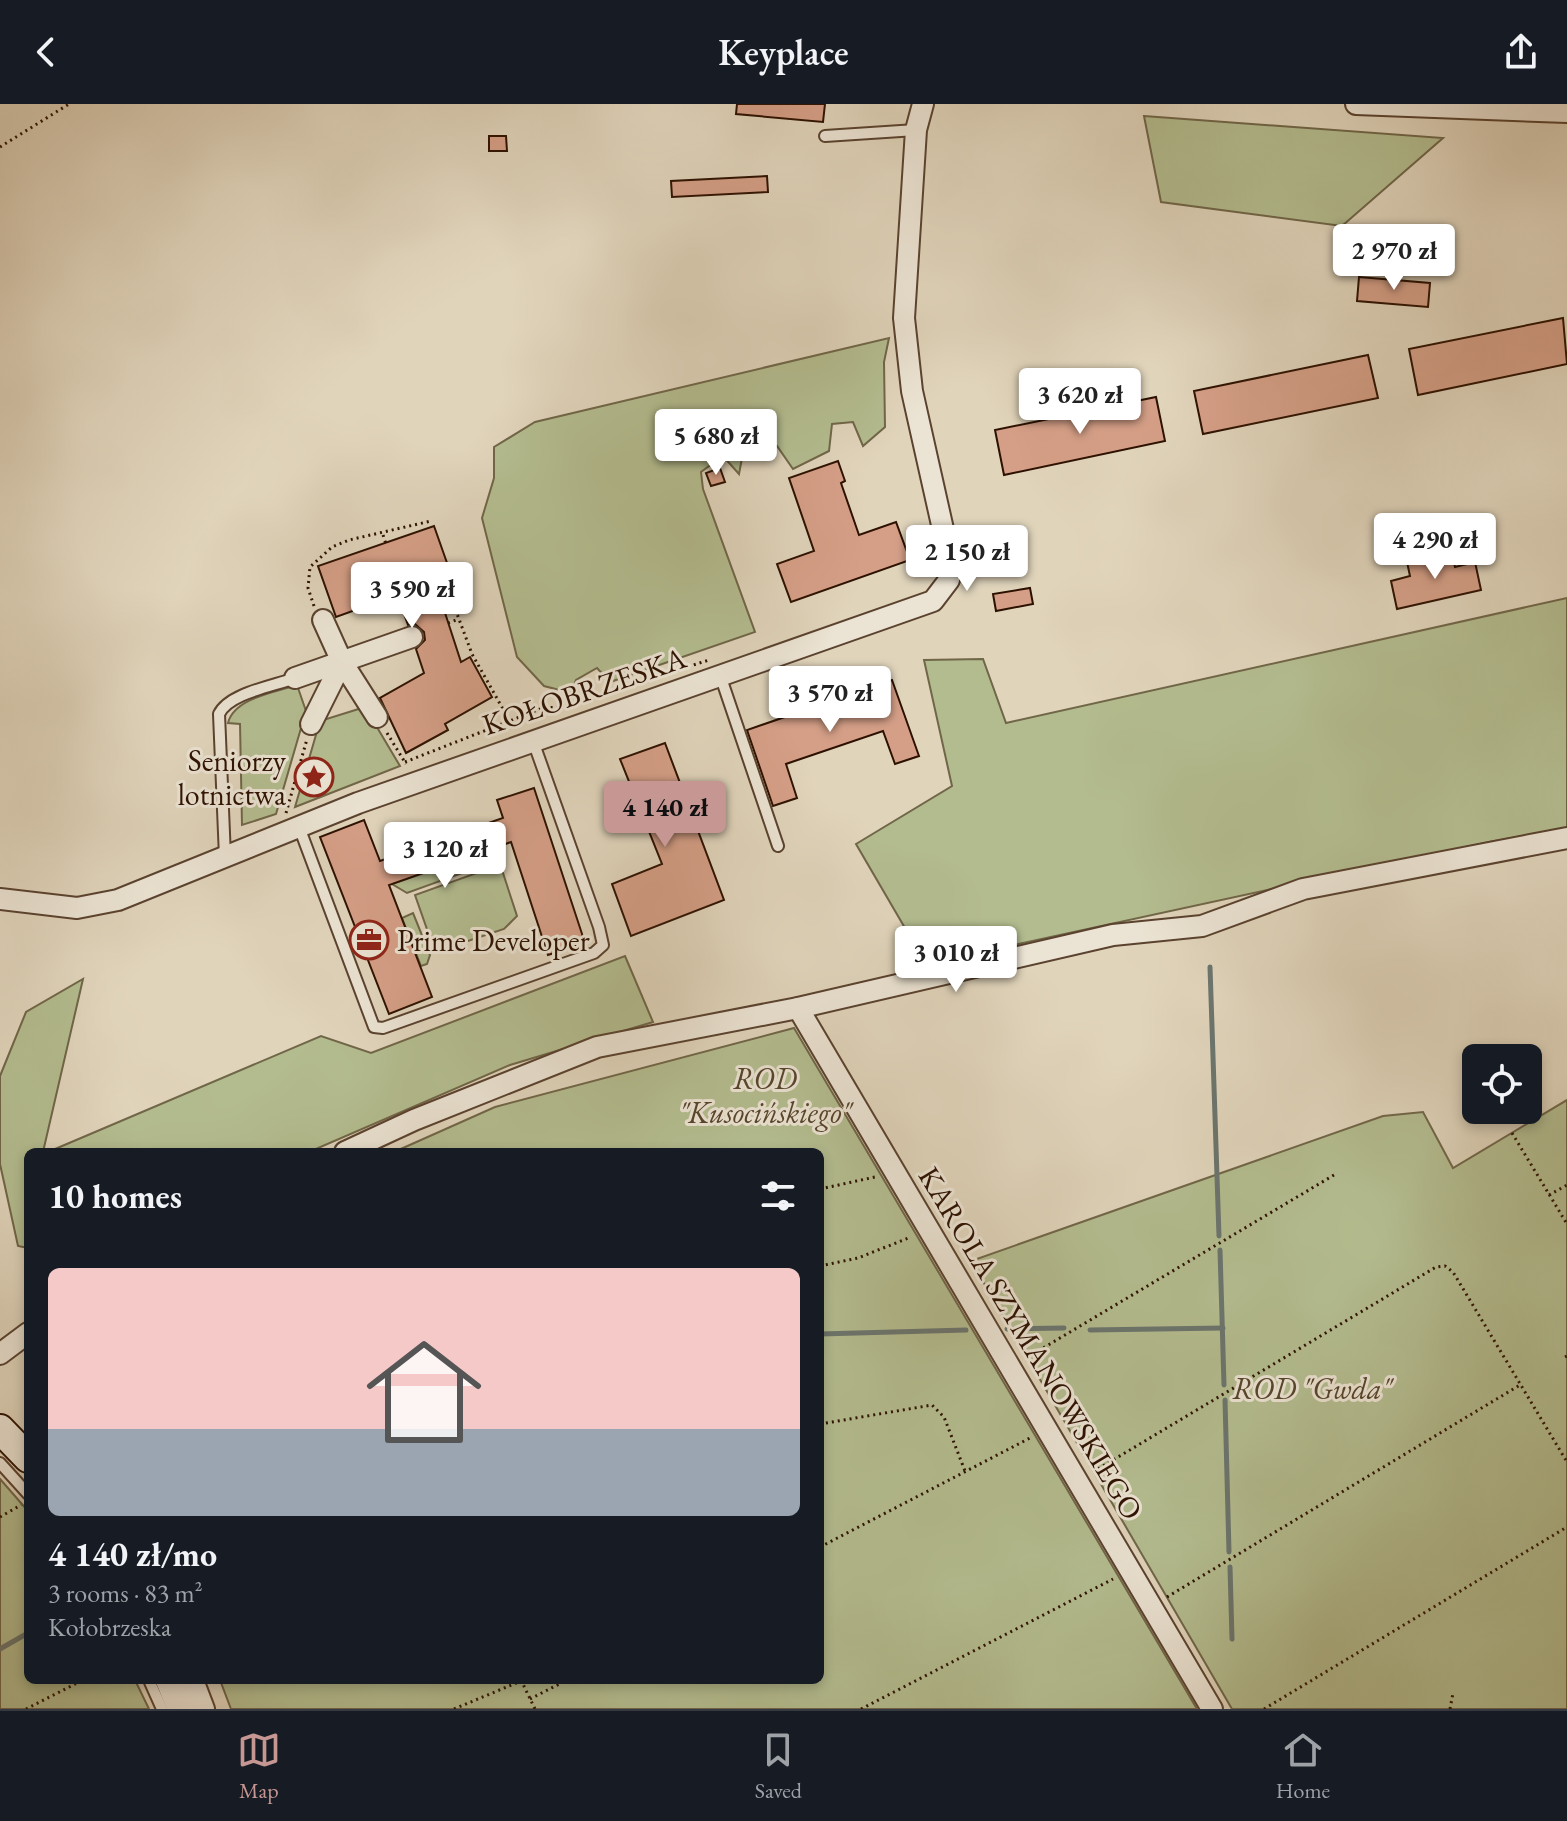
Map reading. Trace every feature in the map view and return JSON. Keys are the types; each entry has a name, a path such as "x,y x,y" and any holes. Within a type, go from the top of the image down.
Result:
{"street":[{"name":"KOŁOBRZESKA","path":"0,899 45,906 97,906 226,859 290,830 416,782 933,601 949,580 951,565 912,391 905,330 905,275 916,130 923,104"},
{"path":"1356,104 1567,112"},
{"path":"323,620 342,662 377,717"},
{"path":"295,678 412,637"},
{"path":"311,724 342,662"},
{"path":"354,1148 414,1120 597,1047 798,1008 1113,935 1202,926 1303,889 1567,838"},
{"name":"KAROLA SZYMANOWSKIEGO","path":"798,1008 1212,1709"},
{"path":"0,1354 24,1340"},
{"path":"0,1429 24,1454"},
{"path":"172,1684 182,1709"},
{"path":"195,1684 204,1709"}],"lane":[{"path":"825,136 916,130"},
{"path":"717,676 778,846"},
{"path":"226,859 219,714 225,705 295,678"},
{"path":"290,830 374,1027 383,1028 594,953 603,945 599,927 533,740"},
{"path":"0,1463 24,1490"},
{"path":"151,1684 162,1709"}],"path":[{"path":"0,147 69,104"},
{"path":"323,620 310,596 310,567 332,547 349,540 383,535 431,521"},
{"path":"383,535 386,544"},
{"path":"447,587 472,654 508,718"},
{"path":"448,623 459,619"},
{"path":"405,762 545,707 559,708 709,658 717,676"},
{"path":"377,717 416,782"},
{"path":"290,830 311,724"},
{"path":"1512,1133 1567,1224"},
{"path":"1011,1368 1334,1175"},
{"path":"824,1188 880,1176"},
{"path":"1549,1195 1567,1185"},
{"path":"824,1265 858,1258 914,1235"},
{"path":"1094,1471 1436,1267 1445,1266 1453,1272 1567,1462"},
{"path":"1167,1597 1520,1385"},
{"path":"824,1423 932,1405 944,1417 965,1471"},
{"path":"824,1545 1034,1436"},
{"path":"0,1517 22,1504"},
{"path":"1264,1709 1567,1527"},
{"path":"861,1709 1118,1577"},
{"path":"26,1709 75,1684"},
{"path":"454,1709 514,1684"},
{"path":"522,1684 535,1709"},
{"path":"530,1699 559,1684"},
{"path":"1450,1709 1453,1693"}],"green space":[{"path":"1144,116 1443,138 1342,226 1161,202"},
{"path":"889,338 884,362 885,427 863,446 853,422 832,424 829,451 793,469 777,446 742,458 739,474 723,456 701,472 703,489 755,632 610,682 597,668 576,680 571,693 544,686 517,657 482,518 494,478 494,447 535,422"},
{"path":"1567,598 1567,828 1489,842 926,964 856,844 952,786 924,660 983,659 1006,723"},
{"path":"297,685 306,711 276,814 242,825 240,724 228,723 232,714 247,702"},
{"path":"365,707 400,766 295,807 320,721"},
{"path":"486,851 490,863 407,893 392,884"},
{"path":"496,866 502,870 517,916 504,929 435,952 415,895"},
{"path":"413,913 430,955 427,964 421,966 402,918"},
{"path":"625,956 653,1022 510,1065 318,1148 57,1148 321,1036 371,1053"},
{"path":"83,979 44,1148 24,1148 24,1247 18,1246 0,1164 0,1076 26,1012"},
{"name":"ROD \"Kusocińskiego\"","path":"794,1028 1197,1709 231,1709 222,1684 824,1684 824,1148 403,1148 495,1107"},
{"name":"ROD \"Gwda\"","path":"1567,1100 1567,1709 1232,1709 971,1261 1383,1116 1423,1112 1453,1168 1527,1124 1542,1124 1542,1115"},
{"path":"0,1479 24,1506 24,1684 137,1684 149,1709 0,1709"}],"building":[{"path":"737,104 825,104 823,122 736,114"},
{"path":"489,136 506,136 507,151 489,151"},
{"path":"767,176 768,192 672,197 671,181"},
{"path":"1359,277 1430,283 1428,307 1357,301"},
{"path":"1563,318 1567,364 1418,395 1409,349"},
{"path":"1368,355 1378,398 1203,434 1194,391"},
{"path":"1156,397 1165,441 1004,475 995,430"},
{"path":"838,461 845,481 841,483 859,535 896,522 910,560 791,602 777,564 814,551 789,478"},
{"path":"720,468 725,482 711,486 706,473"},
{"path":"434,526 452,577 435,582 461,662 470,657 492,697 445,724 448,730 406,753 380,698 424,673 416,649 425,640 424,632 415,624 408,625 397,595 336,617 318,566"},
{"path":"1452,552 1455,567 1475,562 1481,590 1397,609 1391,581 1410,576 1407,562"},
{"path":"1030,588 1033,604 996,611 993,594"},
{"path":"892,680 919,756 895,764 883,731 786,764 797,798 773,806 747,730"},
{"path":"665,743 724,900 631,936 612,884 662,864 620,759"},
{"path":"534,788 585,943 548,955 511,842 389,885 432,997 389,1014 320,837 364,820 380,861 503,818 497,800"}],"waterway":[{"path":"1210,967 1219,1236"},
{"path":"1220,1250 1224,1385"},
{"path":"1007,1329 1064,1328"},
{"path":"1090,1330 1223,1328"},
{"path":"824,1334 966,1330"},
{"path":"1225,1400 1229,1552"},
{"path":"1230,1567 1232,1639"},
{"path":"0,1649 24,1635"}],"place":[{"name":"Seniorzy lotnictwa","path":"314,777"},
{"name":"Prime Developer","path":"369,940"}]}
